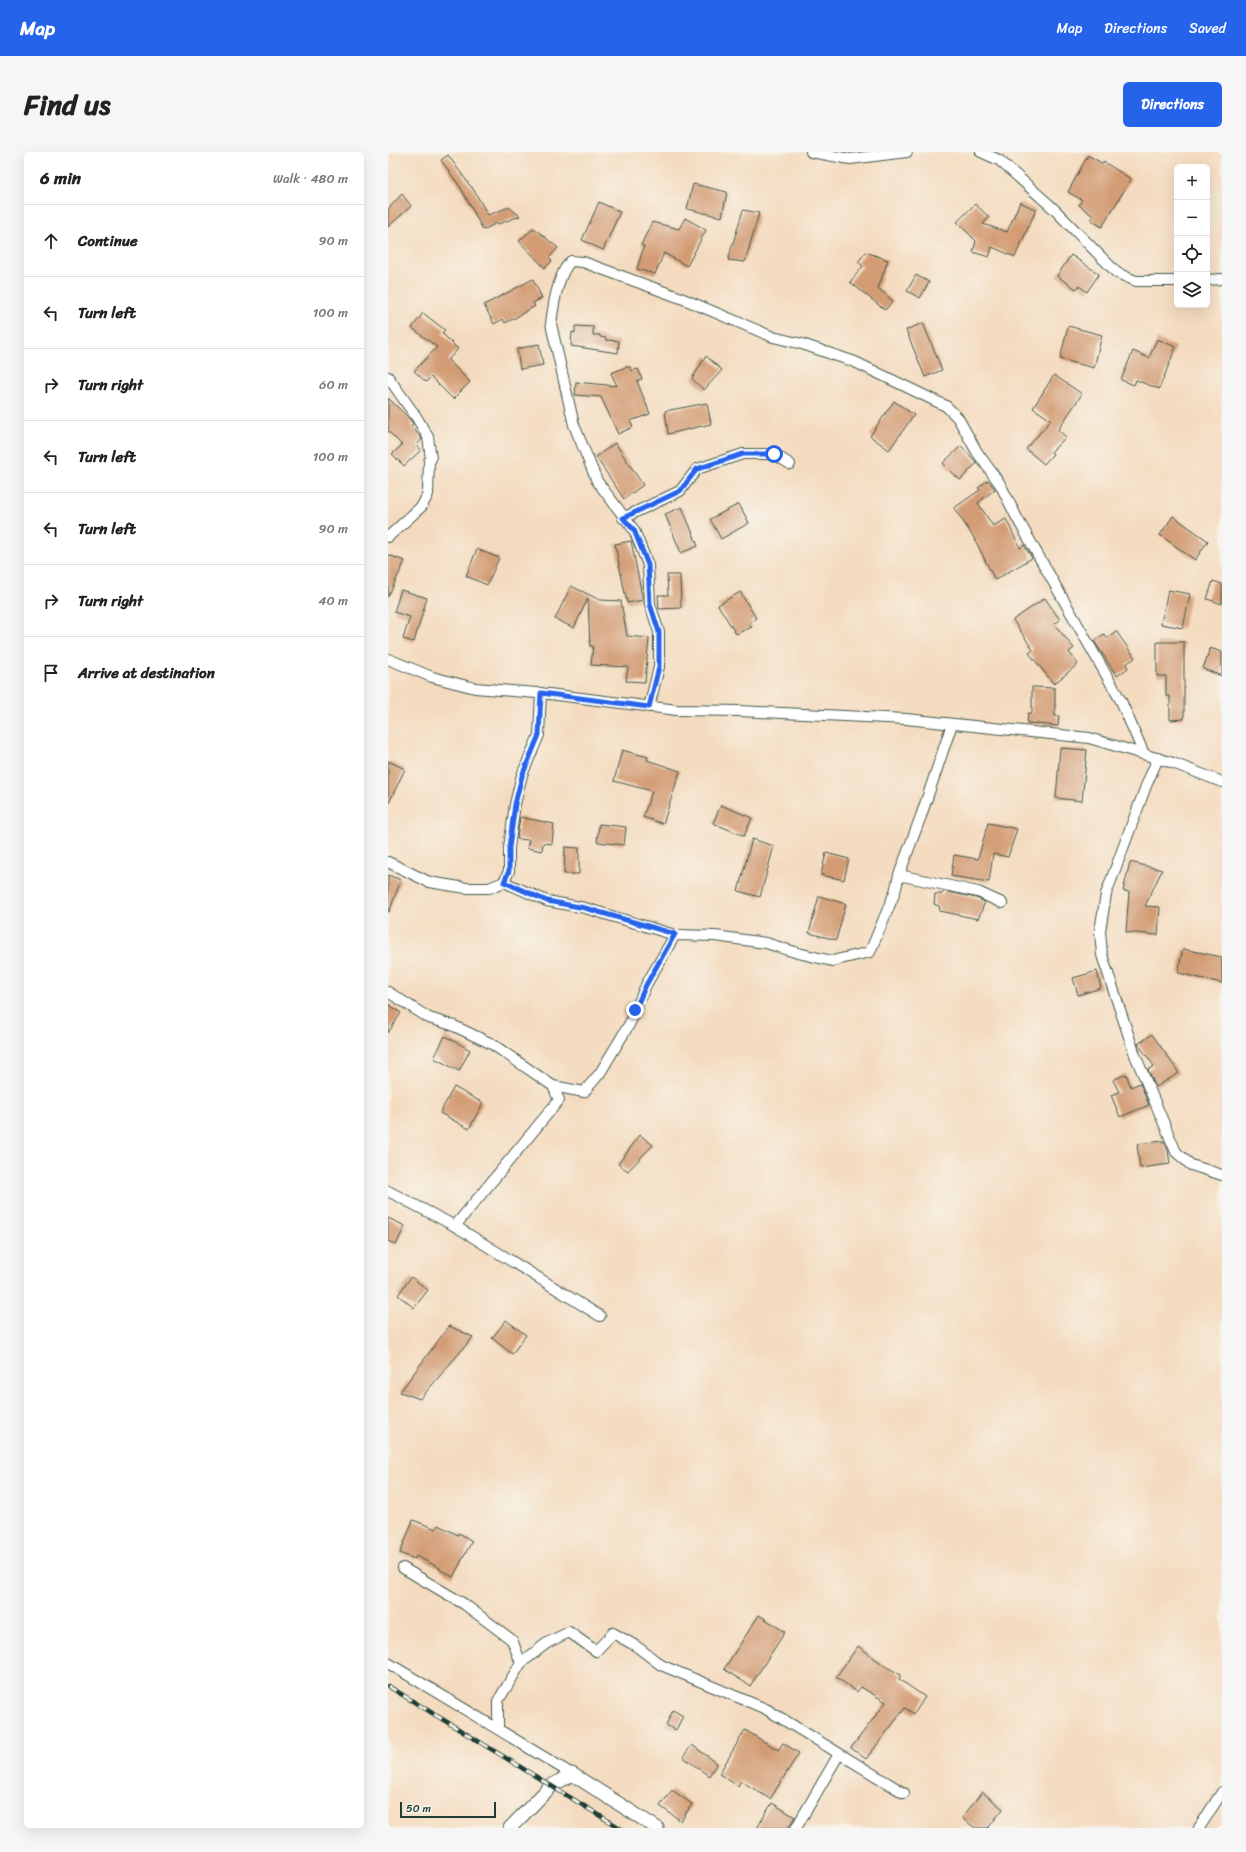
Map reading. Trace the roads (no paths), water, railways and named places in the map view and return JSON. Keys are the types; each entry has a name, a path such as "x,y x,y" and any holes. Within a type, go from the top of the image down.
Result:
{"street":[{"path":"811,152 850,159 907,152"},
{"path":"980,152 999,160 1048,203 1117,273 1136,281 1174,281"},
{"path":"649,707 659,667 659,632 650,604 648,565 634,530 623,518 597,481 574,425 551,324 553,309 565,267 571,262 583,262 658,290 773,337 802,344 855,362 946,406 958,418 977,452 1000,484 1017,518 1121,701 1144,754"},
{"path":"1210,280 1222,279"},
{"path":"388,378 417,418 428,437 431,459 429,461 428,494 422,506 388,537"},
{"path":"623,518 680,491 697,469 735,456 743,454 774,454 790,464"},
{"path":"388,658 432,677 475,688 541,693 678,710 739,711 906,719 1089,738 1158,758 1222,782"},
{"path":"388,862 429,882 466,888 489,888 504,882 509,871 509,848 515,804 522,776 539,735 541,693"},
{"path":"504,882 547,901 585,908 675,934 715,936 766,943 798,953 832,961 870,952 895,892 899,875 919,823 952,724"},
{"path":"1158,758 1146,786 1106,894 1100,931 1102,955 1135,1055 1176,1152 1191,1165 1222,1175"},
{"path":"899,875 978,892 1002,903"},
{"path":"388,992 429,1018 452,1025 492,1044 554,1086 584,1092 600,1073 630,1023 646,985 675,934"},
{"path":"455,1226 559,1100 554,1086"},
{"path":"388,1191 455,1226 600,1316"},
{"path":"403,1568 464,1604 512,1640 522,1663"},
{"path":"498,1729 498,1701 522,1663 547,1643 569,1632 596,1651 613,1633 636,1646 661,1665 766,1709 904,1792"},
{"path":"388,1663 572,1774 657,1828"},
{"path":"796,1828 839,1754"},
{"path":"510,1828 551,1786 572,1774"},
{"path":"1199,1828 1222,1792"}],"railway":[{"path":"388,1686 620,1828"}]}
